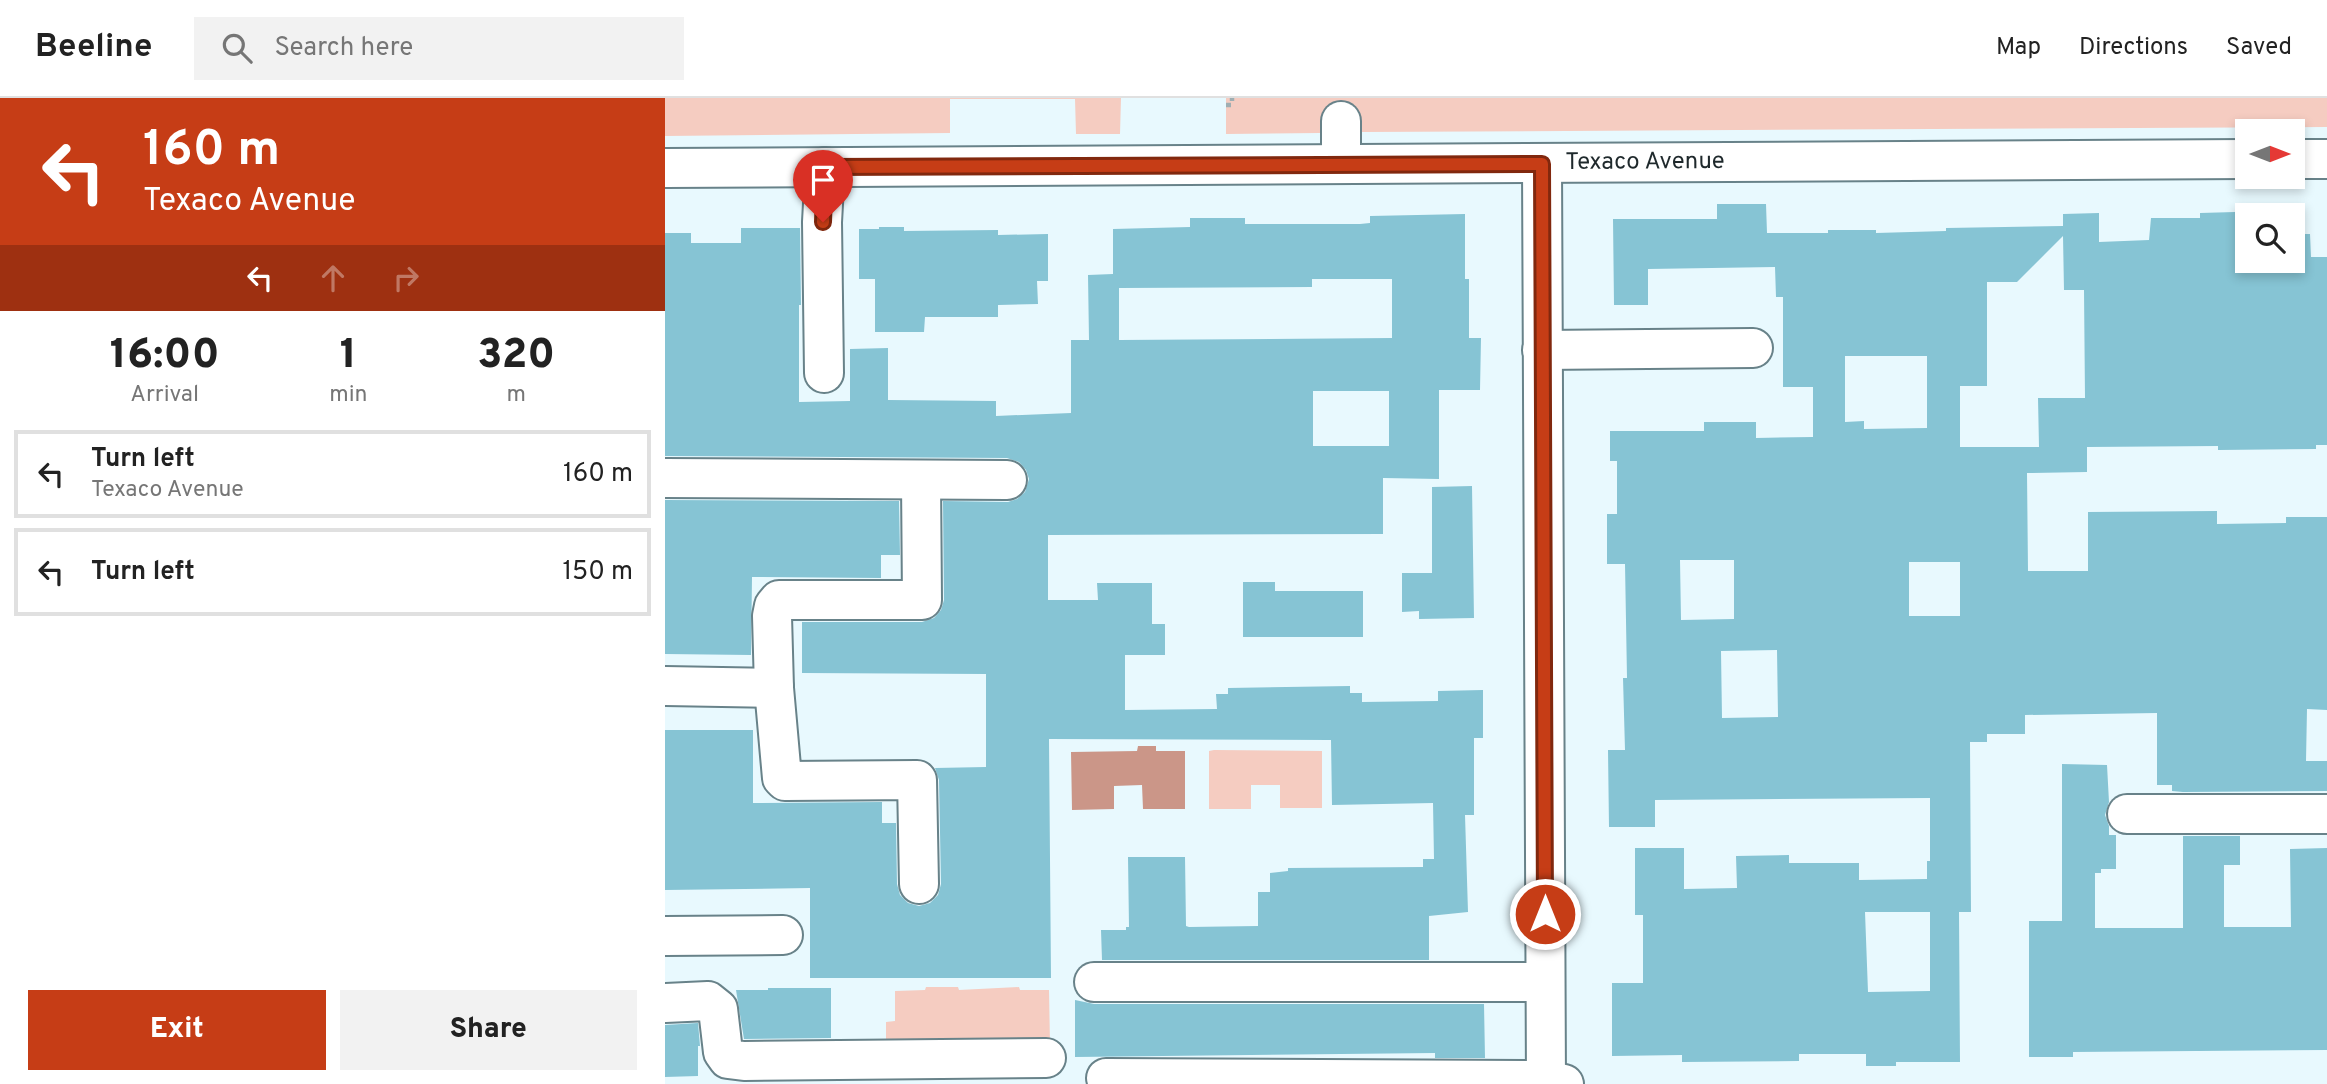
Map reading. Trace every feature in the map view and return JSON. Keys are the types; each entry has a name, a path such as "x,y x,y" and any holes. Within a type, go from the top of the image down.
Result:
{"street":[{"path":"1341,121 1341,164"},
{"name":"Texaco Avenue","path":"665,168 2235,159"},
{"path":"2305,159 2327,159"},
{"path":"1106,1078 1552,1083 1545,982 1542,164"},
{"path":"824,373 825,167"},
{"path":"1542,350 1753,348"},
{"path":"665,478 1007,480"},
{"path":"919,884 917,780 785,781 780,773 772,615 773,606 779,600 922,600 921,480"},
{"path":"665,686 774,688"},
{"path":"2127,814 2327,814"},
{"path":"665,936 783,934"},
{"path":"1094,982 1545,982"},
{"path":"665,1003 708,1002 718,1009 723,1052 728,1059 1046,1058"}],"path":[{"path":"1226,105 1232,105 1232,98"}],"shaded area":[{"path":"665,98 1121,98 1120,134 1076,134 1075,99 950,99 950,133 665,136"},
{"path":"1226,98 2327,98 2327,127 2305,127 2305,119 2235,119 2235,127 1362,132 1362,121 1320,122 1320,133 1226,134"},
{"path":"1138,746 1156,746 1156,751 1185,751 1185,809 1143,809 1142,785 1114,786 1114,809 1072,810 1071,752 1137,751"},
{"path":"1209,751 1322,751 1322,808 1280,808 1280,785 1251,785 1251,809 1209,809"},
{"path":"926,987 958,987 959,990 1019,987 1020,990 1049,990 1050,1044 895,1046 895,1040 886,1040 886,1022 895,1021 895,991 925,990"}],"building":[{"path":"1717,204 1766,204 1767,233 1876,230 1876,233 1946,231 1946,228 2063,226 2063,214 2099,213 2099,242 2149,240 2151,218 2200,218 2200,213 2235,212 2235,273 2305,273 2305,234 2310,234 2311,257 2327,257 2327,445 2316,445 2316,449 2218,450 2218,446 2087,447 2087,472 2027,473 2028,571 2088,571 2088,512 2217,511 2217,524 2286,523 2286,517 2327,517 2327,710 2307,709 2306,761 2327,761 2327,791 2172,791 2172,785 2157,785 2157,713 2025,715 2025,734 1987,734 1987,742 1970,742 1971,912 1959,912 1960,1062 1896,1062 1896,1066 1866,1066 1866,1054 1799,1054 1799,1061 1682,1062 1682,1055 1612,1056 1612,983 1643,983 1643,915 1635,915 1635,848 1684,848 1684,889 1737,888 1736,856 1789,855 1789,863 1859,863 1859,880 1927,879 1927,861 1930,861 1930,798 1655,800 1655,827 1609,827 1608,750 1625,750 1623,678 1627,678 1625,564 1607,564 1607,514 1617,514 1617,461 1610,461 1610,431 1704,431 1704,422 1756,422 1756,438 1813,437 1813,387 1783,387 1783,297 1776,297 1775,267 1648,269 1648,305 1614,305 1613,219 1717,219","holes":["2063,236 2064,290 2084,290 2085,398 2038,398 2039,447 1960,447 1960,386 1987,386 1987,282 2017,282","1845,356 1927,356 1927,428 1864,429 1864,421 1845,422","1680,560 1734,560 1734,619 1681,620","1909,562 1960,562 1960,616 1909,616","1777,650 1778,717 1722,718 1721,651","1865,912 1930,912 1930,991 1868,992"]},
{"path":"1465,214 1469,338 1481,338 1480,390 1439,390 1439,479 1383,478 1383,534 1048,535 1048,600 1098,600 1097,583 1152,583 1152,624 1165,624 1165,655 1125,655 1125,710 1217,709 1216,694 1228,694 1228,688 1350,686 1350,693 1362,693 1362,702 1438,701 1438,691 1483,690 1483,738 1474,738 1474,815 1465,815 1468,912 1429,916 1429,960 1102,960 1101,930 1126,930 1126,927 1129,927 1128,857 1185,857 1186,926 1189,927 1258,926 1258,892 1270,892 1270,873 1288,871 1288,868 1423,867 1423,859 1434,859 1433,803 1332,805 1331,740 1049,739 1051,978 810,978 810,888 665,890 665,730 753,730 753,803 882,802 882,823 896,823 897,884 900,895 908,903 919,906 930,903 938,895 941,884 939,780 935,768 986,767 986,674 802,673 802,622 922,622 934,618 941,610 944,600 943,501 1008,502 1025,492 1029,479 1019,462 1007,458 665,456 665,233 691,233 691,243 741,243 741,228 800,228 799,402 850,401 850,349 888,348 888,400 996,401 996,416 1071,413 1071,340 1089,340 1088,275 1113,274 1113,229 1190,227 1190,218 1245,218 1245,224 1360,224 1370,223 1370,216","holes":["1312,279 1392,279 1392,338 1119,340 1119,288 1312,287","1313,391 1389,391 1389,446 1313,446"]},
{"path":"904,227 904,231 998,230 998,235 1048,234 1048,281 1037,281 1038,304 998,305 998,317 925,317 924,332 875,332 875,279 859,279 859,229"},
{"path":"1472,486 1474,618 1419,619 1419,611 1402,612 1402,573 1432,573 1432,487"},
{"path":"665,500 899,501 900,555 881,555 881,578 752,577 751,655 665,654"},
{"path":"1243,582 1275,582 1275,591 1363,591 1363,637 1243,637"},
{"path":"2062,764 2107,765 2109,802 2105,815 2109,835 2116,835 2116,869 2101,869 2101,873 2095,873 2095,928 2183,928 2183,836 2240,836 2240,865 2224,865 2224,927 2291,927 2290,849 2327,848 2327,1050 2073,1052 2073,1057 2029,1057 2029,921 2062,921"},
{"path":"831,988 831,1038 744,1039 736,990"},
{"path":"1075,1000 1094,1004 1484,1004 1485,1058 1435,1058 1435,1053 1075,1057"},
{"path":"698,1023 698,1076 665,1077 665,1025"}],"route":[{"path":"823,222 825,167 1542,164 1545,914"}]}
